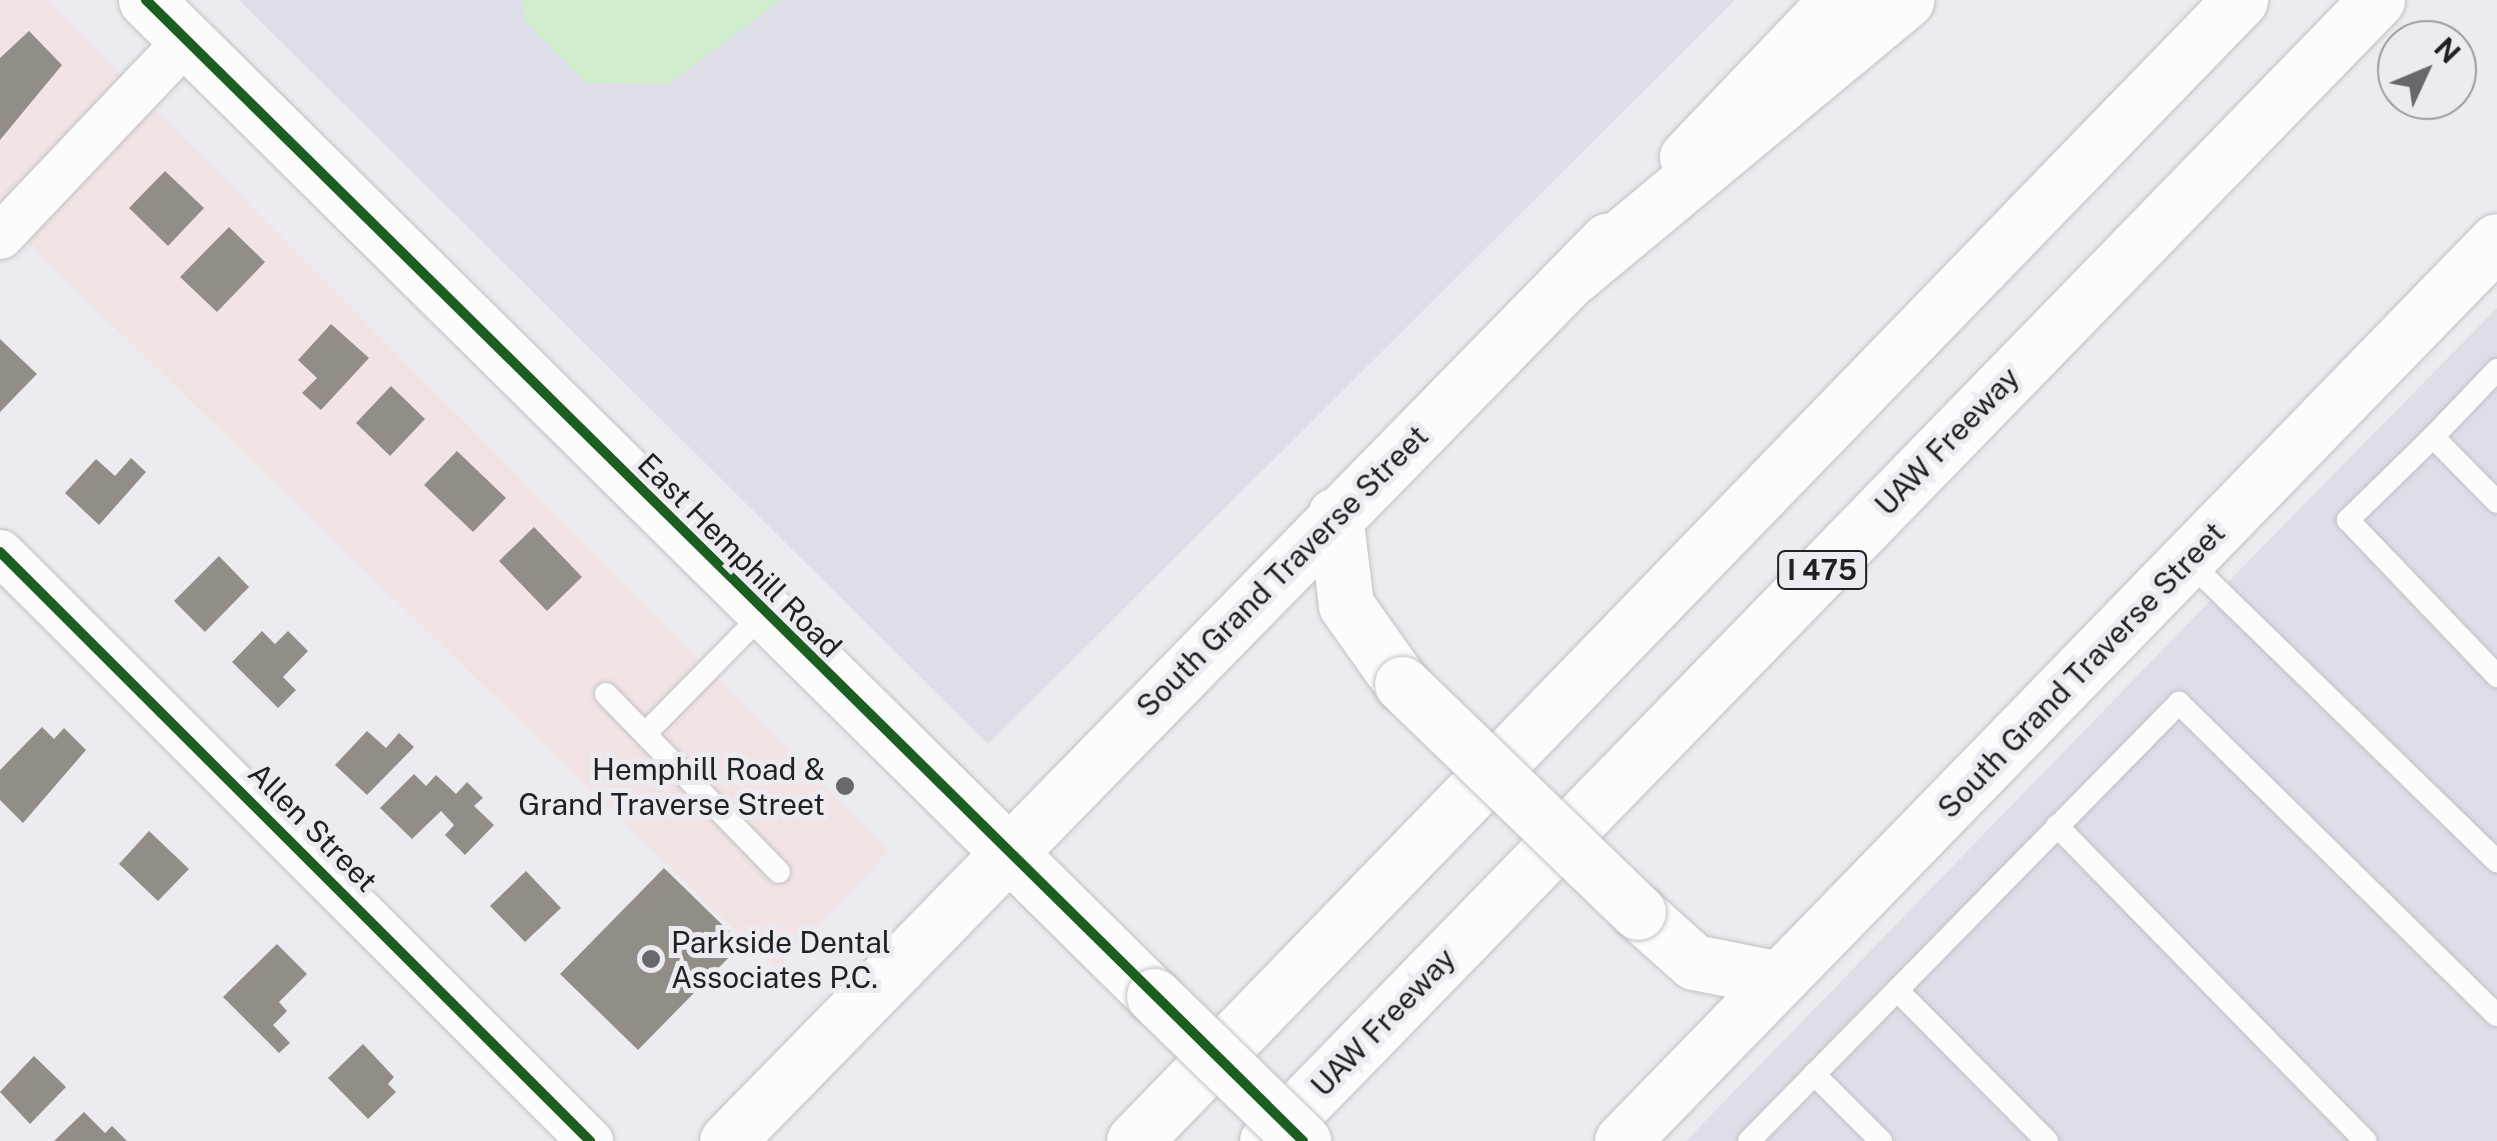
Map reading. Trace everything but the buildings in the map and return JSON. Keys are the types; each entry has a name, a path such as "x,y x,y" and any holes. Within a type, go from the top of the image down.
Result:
{"main road":[{"name":"East Hemphill Road","path":"146,0 763,614 1303,1141"},
{"name":"South Grand Traverse Street","path":"726,1141 1574,276 1837,0"},
{"path":"1574,276 1906,0"},
{"path":"1134,1141 2240,0"},
{"name":"UAW Freeway","path":"1268,1141 2376,0"},
{"name":"South Grand Traverse Street","path":"1622,1141 2497,241"},
{"path":"1335,516 1346,605 1402,684 1694,962 1779,979"}],"street":[{"path":"0,236 186,40"},
{"name":"Allen Street","path":"0,552 590,1141"}],"lane":[{"path":"2497,370 2348,520 2497,676"},
{"path":"2433,437 2497,502"},
{"path":"2188,561 2497,861"},
{"path":"645,734 763,614"},
{"path":"606,694 779,872"},
{"path":"1749,1141 2179,702 2497,1015"},
{"path":"2057,826 2366,1141"},
{"path":"1897,990 2047,1141"},
{"path":"1814,1074 1881,1141"}],"shaded area":[{"path":"0,0 47,0 889,851 776,970 0,216"},
{"path":"239,0 1735,0 988,744"},
{"path":"2497,308 2497,1141 1686,1141 2307,501"}],"green space":[{"path":"521,0 781,0 668,84 585,82 526,22"}],"cycle path":[{"path":"146,0 1303,1141"},
{"path":"0,552 590,1141"}],"place":[{"name":"Hemphill Road & Grand Traverse Street","path":"845,786"},
{"name":"Parkside Dental Associates P.C.","path":"651,959"}]}
